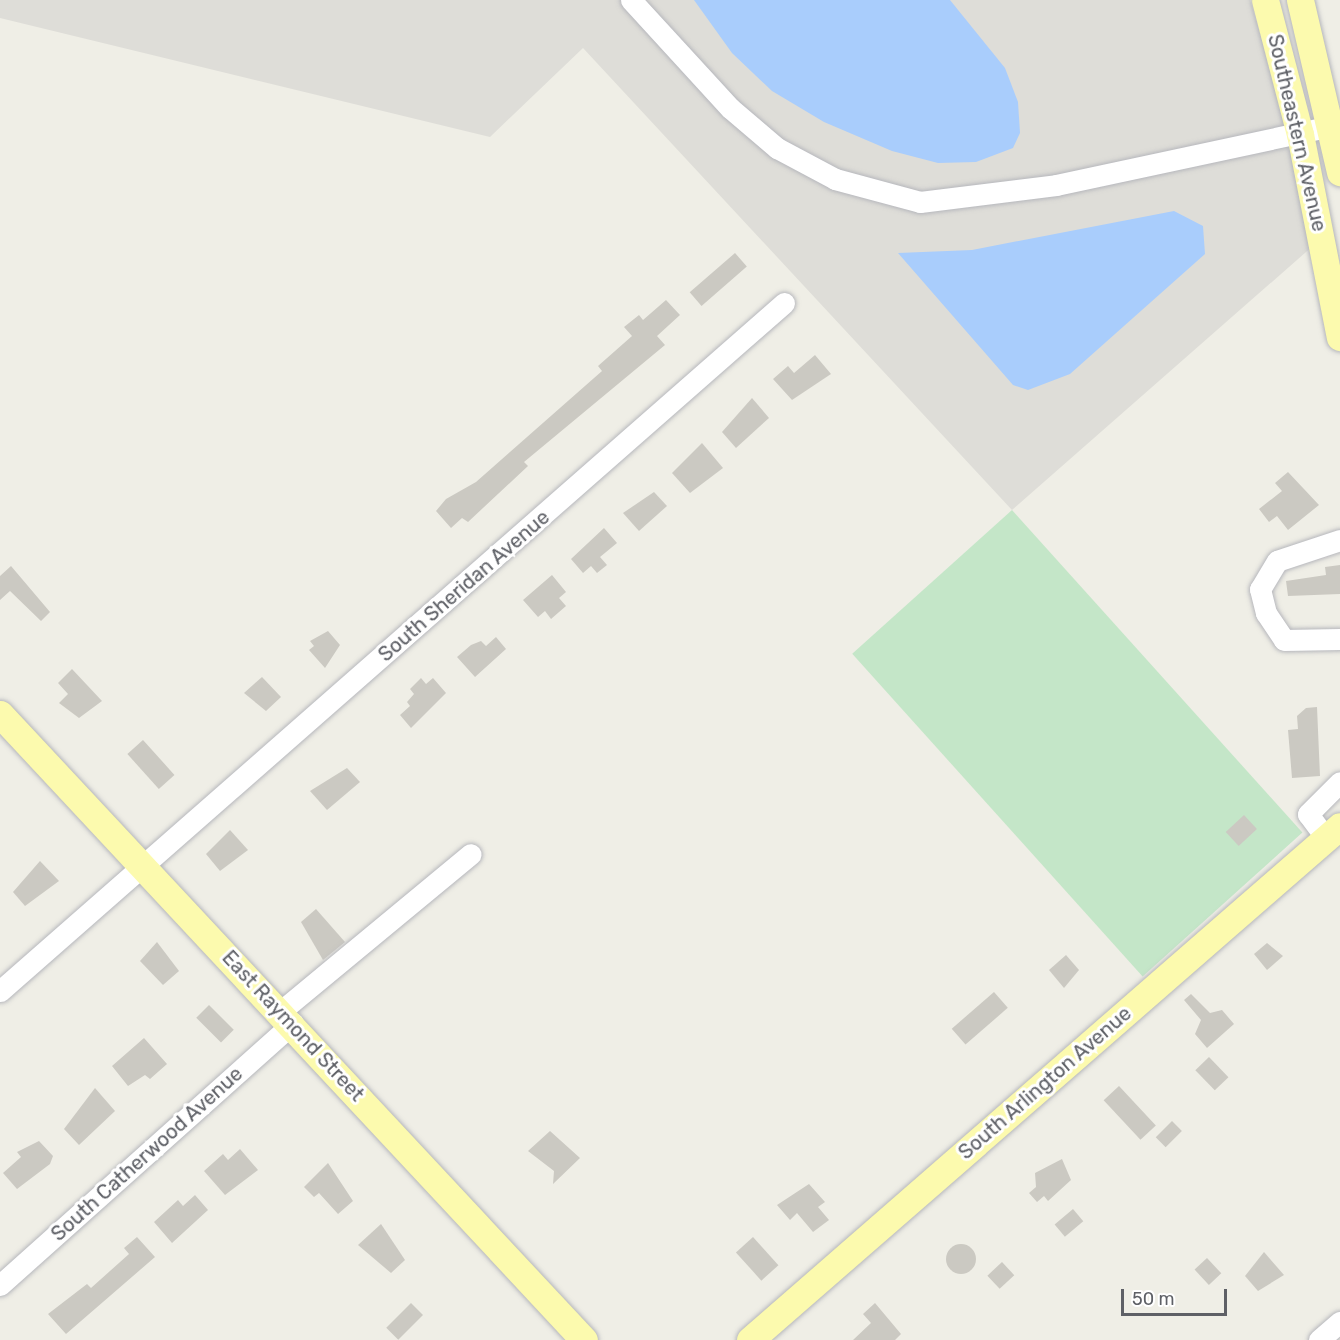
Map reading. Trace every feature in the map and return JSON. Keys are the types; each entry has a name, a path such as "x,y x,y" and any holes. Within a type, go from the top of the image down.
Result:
{"main road":[{"name":"Southeastern Avenue","path":"1265,0 1300,134 1340,337"},
{"name":"Southeastern Avenue","path":"1300,0 1335,125 1340,172"},
{"name":"East Raymond Street","path":"4,728 287,1017 584,1340"},
{"name":"South Arlington Avenue","path":"750,1340 1333,832"}],"street":[{"path":"631,0 730,108 777,148 835,179 920,201 1056,185 1335,125"},
{"name":"South Sheridan Avenue","path":"0,992 784,303"},
{"path":"1340,540 1277,561 1260,589 1266,613 1284,640 1340,639"},
{"path":"1333,832 1308,814 1340,782"},
{"name":"South Catherwood Avenue","path":"0,1285 287,1017 471,854"},
{"path":"1319,1340 1340,1322"}],"shaded area":[{"path":"0,0 1250,0 1322,238 1012,510 583,48 490,137 0,18"}],"green space":[{"path":"1012,510 1302,833 1143,976 852,654"}],"water":[{"path":"694,0 950,0 1005,68 1018,102 1020,133 1013,148 976,162 938,163 892,151 824,122 772,91 732,53"},
{"path":"1174,211 1203,226 1205,254 1070,374 1028,390 1013,385 898,253 972,250"}],"building":[{"path":"735,253 747,267 702,306 690,292"},
{"path":"666,300 680,315 657,336 665,345 524,462 528,466 468,522 462,518 451,528 436,511 446,499 476,482 602,371 598,366 632,336 624,327 639,315 643,320"},
{"path":"815,355 831,374 792,400 773,379 788,366 794,373"},
{"path":"752,398 769,418 736,448 722,432"},
{"path":"702,443 723,468 690,493 672,473"},
{"path":"1288,472 1319,505 1288,530 1277,516 1269,522 1259,509 1282,491 1275,483"},
{"path":"654,492 667,506 639,531 623,513"},
{"path":"604,528 617,543 600,557 607,565 597,573 591,566 583,573 571,559"},
{"path":"1340,565 1340,594 1288,596 1286,581 1326,575 1325,567"},
{"path":"11,566 50,612 41,621 10,591 0,600 0,576"},
{"path":"552,575 566,592 559,598 566,606 551,619 545,611 538,617 523,600"},
{"path":"328,631 340,645 325,668 309,650 314,646 310,641"},
{"path":"496,637 506,649 475,677 457,657 471,645 481,641 486,646"},
{"path":"72,669 102,701 79,718 59,703 68,694 58,683"},
{"path":"262,677 281,697 266,711 244,693"},
{"path":"421,678 426,684 433,678 446,693 411,728 400,715 410,706 407,702 414,694 410,689"},
{"path":"1317,707 1320,776 1292,778 1288,730 1298,729 1297,716 1306,708"},
{"path":"143,740 174,775 159,789 127,754"},
{"path":"347,768 360,782 327,810 310,791"},
{"path":"1244,815 1257,829 1239,846 1226,832"},
{"path":"230,830 248,850 220,871 206,854"},
{"path":"40,861 59,881 25,906 13,892"},
{"path":"316,909 345,942 323,960 301,922"},
{"path":"157,942 179,971 163,985 140,961"},
{"path":"1267,943 1283,956 1267,970 1254,954"},
{"path":"1066,955 1079,970 1064,988 1049,970"},
{"path":"994,992 1008,1008 966,1045 952,1029"},
{"path":"1191,994 1210,1013 1222,1010 1234,1024 1207,1048 1195,1034 1201,1020 1184,1000"},
{"path":"209,1005 234,1030 221,1042 196,1018"},
{"path":"144,1038 167,1064 150,1079 145,1075 128,1086 112,1066"},
{"path":"1209,1057 1228,1077 1215,1090 1195,1070"},
{"path":"1119,1086 1156,1125 1140,1140 1104,1100"},
{"path":"95,1088 115,1111 79,1145 64,1129"},
{"path":"1172,1121 1182,1131 1166,1147 1156,1137"},
{"path":"550,1131 580,1158 553,1184 554,1171 528,1151"},
{"path":"39,1141 53,1156 50,1164 17,1189 3,1173 21,1157 17,1152"},
{"path":"240,1149 258,1170 225,1195 204,1171 223,1154 228,1160"},
{"path":"1062,1159 1071,1180 1048,1201 1044,1196 1037,1202 1029,1193 1036,1187 1035,1173"},
{"path":"328,1163 353,1201 338,1214 319,1193 314,1197 304,1187"},
{"path":"809,1184 825,1202 818,1207 829,1220 813,1232 797,1213 790,1220 777,1205"},
{"path":"195,1195 208,1210 172,1243 154,1222 178,1200 183,1206"},
{"path":"1073,1209 1083,1221 1065,1237 1055,1224"},
{"path":"381,1224 405,1260 391,1273 358,1245"},
{"path":"137,1237 155,1257 66,1334 48,1314 87,1284 91,1288 129,1254 124,1248"},
{"path":"753,1237 778,1265 761,1281 736,1252"},
{"path":"961,1244 972,1248 976,1259 972,1270 961,1274 950,1270 946,1259 950,1248"},
{"path":"1264,1252 1284,1275 1258,1291 1245,1276"},
{"path":"1207,1258 1221,1273 1209,1285 1195,1270"},
{"path":"1002,1262 1014,1275 1000,1289 987,1276"},
{"path":"411,1303 423,1315 398,1340 386,1328"},
{"path":"875,1303 901,1334 895,1340 853,1340 871,1323 863,1314"}]}
